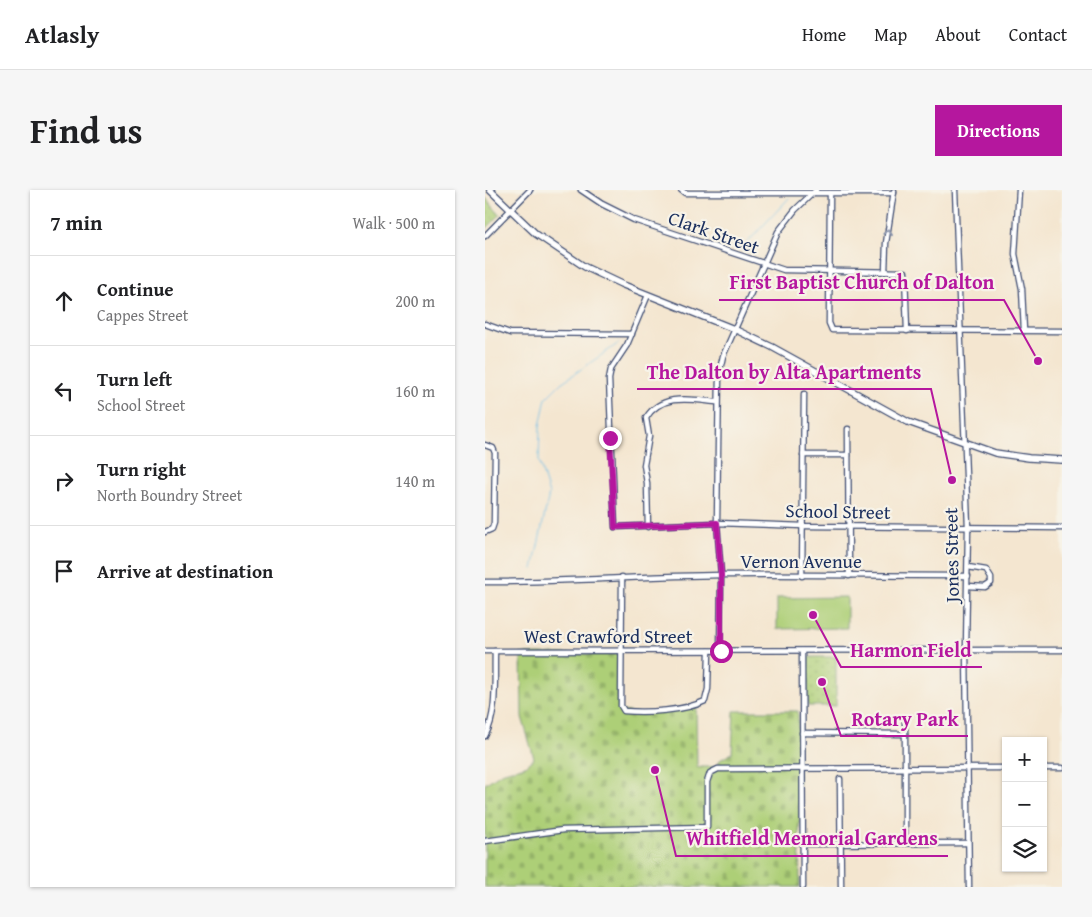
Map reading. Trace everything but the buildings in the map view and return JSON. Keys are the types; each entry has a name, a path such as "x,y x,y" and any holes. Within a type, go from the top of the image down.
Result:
{"street":[{"path":"490,190 536,234 576,262 602,276 734,329 813,368 909,422 964,444 995,453 1062,460"},
{"path":"485,236 529,190"},
{"name":"Jones Street","path":"955,190 968,527 966,650 969,887"},
{"path":"1019,190 1015,249 1022,289 1024,331"},
{"name":"Clark Street","path":"585,191 635,220 783,270 905,272 907,331"},
{"path":"681,191 815,191 830,193 894,191 886,243 885,272"},
{"path":"721,651 721,575 717,523 719,374 723,356 734,329 778,232 795,210 815,191"},
{"path":"830,193 829,323 832,330 1062,331"},
{"path":"485,324 510,333 632,334 648,295"},
{"name":"School Street","path":"632,334 609,374 615,527 717,523 849,527 1062,528"},
{"path":"802,576 804,394"},
{"path":"648,527 647,484 644,465 649,436 646,418 658,405 670,400 718,402"},
{"path":"848,429 849,576"},
{"path":"485,445 493,448 495,453 494,523 492,529 486,532"},
{"path":"803,455 848,455"},
{"path":"968,567 986,570 991,578 991,582 985,587 968,586"},
{"name":"Vernon Avenue","path":"485,582 583,581 622,577 721,575 968,576"},
{"path":"622,577 621,706 624,711 636,712 697,705 705,701 708,689 709,651"},
{"name":"West Crawford Street","path":"485,651 1062,650"},
{"path":"485,736 489,729 492,711 495,651"},
{"path":"802,651 803,887"},
{"path":"905,721 905,843"},
{"path":"802,733 905,734"},
{"path":"485,841 563,830 707,827 707,782 710,773 718,768 1002,768"},
{"path":"1047,768 1062,768"},
{"path":"840,779 841,887"},
{"path":"802,844 967,843"}],"green space":[{"path":"485,197 500,215 485,230"},
{"path":"847,597 847,628 777,629 777,598"},
{"path":"521,654 619,654 618,702 621,711 644,714 696,707 697,767 717,767 720,760 732,753 734,711 798,711 800,887 485,887 485,784 501,773 525,766 534,758 522,717"},
{"path":"808,657 836,657 836,706 808,706"}],"waterway":[{"path":"745,245 789,198"},
{"path":"533,569 549,494 539,461 540,426 546,398 561,383 619,343"}],"place":[{"name":"First Baptist Church of Dalton","path":"1038,361"},
{"name":"The Dalton by Alta Apartments","path":"952,480"},
{"name":"Harmon Field","path":"813,615"},
{"name":"Rotary Park","path":"822,682"},
{"name":"Whitfield Memorial Gardens","path":"655,770"}],"route":[{"path":"610,438 615,527 717,523 721,575 721,651"}]}
